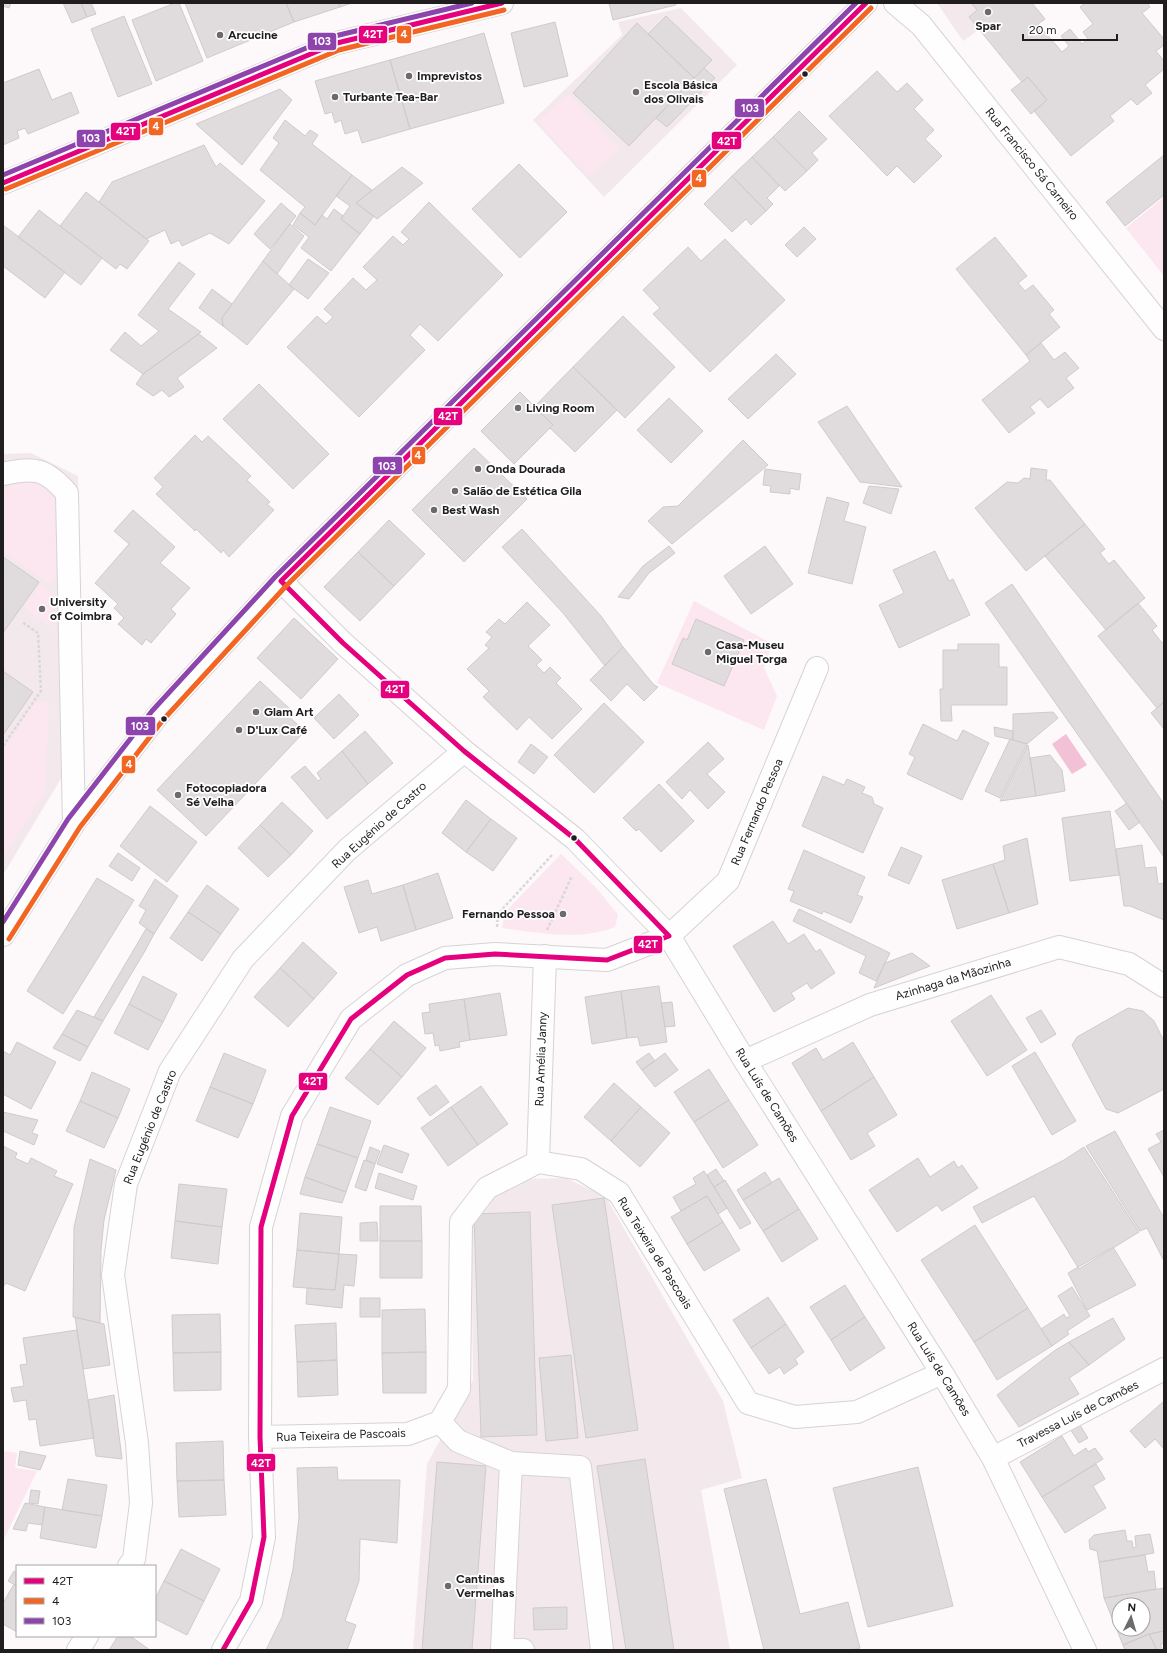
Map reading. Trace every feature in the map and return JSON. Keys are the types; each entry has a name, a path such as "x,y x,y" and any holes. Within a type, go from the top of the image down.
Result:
{"street":[{"path":"3,183 336,43 502,3"},
{"path":"3,935 74,823 158,715 281,581 866,3"},
{"name":"Rua Francisco Sá Carneiro","path":"895,3 921,25 1164,329"},
{"path":"3,474 36,470 53,478 67,493 74,823"},
{"name":"Rua Luís de Camões","path":"281,581 343,643 464,751 577,842 670,936 745,1061 942,1373 993,1458 1085,1650"},
{"name":"Rua Fernando Pessoa","path":"670,936 728,881 817,668"},
{"name":"Rua Eugénio de Castro","path":"130,1565 134,1559 141,1503 137,1443 113,1275 126,1184 170,1071 243,959 347,850 464,751"},
{"path":"223,1650 251,1601 264,1537 260,1437 261,1227 292,1116 351,1019 407,975 446,958 495,954 606,960 670,936"},
{"name":"Azinhaga da Mãozinha","path":"745,1061 870,1005 1059,947 1129,964 1164,986"},
{"name":"Rua Amélia Janny","path":"538,1162 545,956"},
{"path":"538,1162 487,1188 461,1222 458,1389 440,1422 458,1441 511,1463 580,1467 602,1650"},
{"name":"Rua Teixeira de Pascoais","path":"538,1162 581,1169 619,1193 748,1403 795,1417 857,1412 942,1373"},
{"name":"Travessa Luís de Camões","path":"993,1458 1164,1370"},
{"name":"Rua Teixeira de Pascoais","path":"260,1437 408,1434 440,1422"},
{"path":"511,1463 502,1649 523,1650"},
{"path":"78,1650 85,1637"}],"path":[{"path":"3,746 41,692 38,633 22,622"},
{"path":"495,954 498,914 577,842"},
{"path":"545,956 547,930 577,842"}],"shaded area":[{"path":"937,3 1016,3 963,41"},
{"name":"Escola Básica dos Olivais","path":"681,8 737,65 604,197 533,120 622,35 618,22"},
{"path":"569,94 619,149 589,177 538,122"},
{"path":"1164,197 1164,276 1126,228"},
{"name":"University of Coimbra","path":"31,453 78,476 83,742 3,875 3,454"},
{"path":"15,480 38,484 55,500 56,579 50,584 3,551 3,494"},
{"path":"40,585 51,592 51,628 24,607"},
{"path":"694,601 772,644 764,668 777,696 764,730 657,683"},
{"path":"35,702 49,703 45,792 3,858 3,749"},
{"path":"1066,734 1087,765 1072,774 1052,744"},
{"path":"561,854 598,890 618,915 615,927 588,934 574,935 545,934 502,928 505,912"},
{"path":"566,1178 606,1197 723,1401 742,1478 701,1490 730,1650 413,1650 427,1464 473,1380 471,1223 494,1197 526,1179"},
{"path":"3,1451 17,1453 15,1468 37,1471 3,1541"}],"building":[{"path":"3,3 11,3 9,8 3,6"},
{"path":"63,3 81,3 87,17 72,23"},
{"path":"81,3 91,3 96,14 87,17"},
{"path":"175,3 179,3 203,61 156,81 132,20"},
{"path":"185,3 286,3 294,22 207,58"},
{"path":"286,3 339,3 340,7 294,22"},
{"path":"339,3 352,3 340,7"},
{"path":"609,3 675,3 676,5 613,20"},
{"path":"1032,3 1045,19 1038,24 1062,52 1069,46 1061,36 1070,29 1082,44 1088,39 1083,32 1093,24 1080,7 1085,3 1147,3 1150,7 1142,13 1164,39 1164,45 1156,51 1164,61 1164,69 1145,85 1152,93 1137,105 1131,99 1110,116 1114,121 1071,156 1034,111 1047,100 1028,77 1022,82 969,17 977,10 972,4"},
{"path":"124,16 152,84 118,97 91,29"},
{"path":"666,16 712,60 694,78 648,34"},
{"path":"555,22 568,76 524,87 511,33"},
{"path":"637,23 694,78 629,146 573,93"},
{"path":"484,33 504,103 410,129 390,60"},
{"path":"390,60 410,129 362,143 358,130 345,134 341,120 335,123 332,112 325,114 315,81"},
{"path":"704,68 715,78 667,127 656,118"},
{"path":"39,69 52,100 71,92 79,113 28,134 25,128 17,131 19,138 3,145 3,83"},
{"path":"877,71 897,92 907,83 923,100 914,109 934,130 925,139 942,156 914,183 897,166 887,176 829,116"},
{"path":"1028,77 1047,100 1031,114 1011,90"},
{"path":"280,89 292,100 242,165 196,124"},
{"path":"799,111 827,139 812,153 818,160 807,171 773,137"},
{"path":"285,120 305,136 310,130 318,135 312,144 352,175 315,225 300,213 305,207 260,170 279,143 273,138"},
{"path":"773,137 807,171 785,191 752,157"},
{"path":"204,145 216,167 220,163 265,201 229,244 210,233 182,246 179,240 171,244 165,230 146,239 99,202 112,182"},
{"path":"1164,155 1164,195 1125,226 1106,202"},
{"path":"752,157 779,186 767,198 773,204 766,211 732,176"},
{"path":"519,164 567,212 520,258 472,209"},
{"path":"402,167 423,183 377,219 356,203"},
{"path":"352,175 372,190 356,203 374,216 360,234 341,219 350,206 336,196"},
{"path":"732,176 766,211 751,225 746,219 732,232 704,204"},
{"path":"86,192 149,241 127,269 120,264 116,269 60,226"},
{"path":"429,202 503,275 438,341 420,324 410,335 425,350 359,417 287,347 317,316 326,324 333,317 324,309 353,278 366,290 377,280 363,267 393,236 403,245 409,239 401,232"},
{"path":"281,203 296,216 270,249 254,234"},
{"path":"334,209 343,216 341,219 360,234 331,271 301,248 309,237 293,225 300,213 315,225 322,215 327,219"},
{"path":"39,210 102,258 81,285 18,237"},
{"path":"290,224 304,236 277,274 263,261"},
{"path":"3,225 65,272 45,298 3,266"},
{"path":"804,227 816,239 797,257 785,245"},
{"path":"995,237 1027,276 1018,283 1025,291 1033,285 1054,310 1049,314 1060,327 1026,355 956,269"},
{"path":"725,239 785,300 710,372 653,314 660,308 643,290 688,247 701,261"},
{"path":"308,259 329,273 308,299 289,285"},
{"path":"263,261 294,289 247,345 223,326 222,318"},
{"path":"179,262 195,274 168,309 201,332 143,374 110,350 125,332 141,346 159,331 138,315"},
{"path":"212,289 232,304 222,318 223,326 199,308"},
{"path":"623,316 675,367 625,418 573,367"},
{"path":"199,334 217,348 177,378 184,387 169,397 162,390 153,396 136,384 143,374"},
{"path":"1041,343 1054,360 1065,352 1079,368 1066,378 1074,388 1048,408 1040,399 1030,407 1035,413 1009,433 982,400 1030,361 1026,355"},
{"path":"776,354 796,374 748,419 728,399"},
{"path":"573,367 617,410 575,452 550,428 553,425 534,407"},
{"path":"259,384 329,454 293,489 223,419"},
{"path":"520,392 553,425 514,464 481,431"},
{"path":"669,398 703,431 671,463 637,430"},
{"path":"847,406 902,487 860,482 818,422"},
{"path":"195,435 202,442 208,436 251,476 247,480 270,502 267,504 274,510 229,557 223,550 221,553 196,529 195,531 156,494 163,487 154,478"},
{"path":"743,440 768,465 672,544 648,521 663,507 678,506"},
{"path":"474,448 527,499 464,562 412,510"},
{"path":"1031,468 1047,470 1046,480 1050,480 1085,524 1026,571 975,508 1007,482 1018,483 1024,478 1030,479"},
{"path":"765,469 801,474 799,490 790,488 790,494 770,492 771,486 763,485"},
{"path":"869,486 899,489 891,514 863,503"},
{"path":"827,497 849,503 844,521 866,527 852,584 808,573"},
{"path":"133,510 175,547 160,563 190,588 171,609 176,614 151,643 146,639 142,645 118,624 124,618 114,608 118,604 95,583 129,544 114,531"},
{"path":"389,520 425,554 394,586 358,552"},
{"path":"1085,524 1105,549 1100,553 1109,564 1114,560 1145,598 1106,630 1045,556"},
{"path":"522,529 601,616 623,647 605,666 563,613 502,547"},
{"path":"669,546 675,553 649,573 629,599 618,597 643,566"},
{"path":"765,546 793,584 751,614 724,576"},
{"path":"935,551 949,581 953,579 970,615 899,648 879,605 904,593 893,570"},
{"path":"358,552 394,586 360,621 324,587"},
{"path":"3,557 39,582 3,633"},
{"path":"1012,584 1164,804 1164,857 985,603"},
{"path":"527,602 550,625 528,646 542,660 536,665 544,673 550,667 561,678 556,683 582,709 552,739 529,717 517,730 483,697 489,691 467,669 489,648 485,645 492,637 486,632 499,619 505,624"},
{"path":"1138,603 1157,626 1152,630 1162,643 1164,642 1164,702 1157,708 1098,636"},
{"path":"294,618 338,659 301,699 257,658"},
{"name":"Casa-Museu Miguel Torga","path":"696,619 744,640 724,686 672,664 683,638 687,640"},
{"path":"958,644 999,644 999,667 1007,667 1007,705 951,705 952,721 941,721 940,689 943,689 943,650 958,650"},
{"path":"623,647 654,685 658,687 644,701 627,684 611,701 590,680"},
{"path":"3,671 33,692 3,735"},
{"path":"260,681 291,710 287,715 305,731 206,836 157,790"},
{"path":"339,694 359,715 334,739 314,718"},
{"path":"1164,702 1164,729 1151,713"},
{"path":"604,703 644,742 594,793 554,755"},
{"path":"1053,712 1058,718 1027,744 1013,740 1013,714"},
{"path":"923,724 957,741 963,730 989,743 962,800 907,774 915,757 909,754"},
{"path":"994,727 1013,731 1013,740 995,736"},
{"path":"365,731 393,763 368,784 342,751"},
{"path":"1010,739 1027,744 1000,798 985,791"},
{"path":"708,742 724,759 707,774 725,792 708,809 690,790 682,799 666,782"},
{"path":"531,744 548,757 534,774 518,762"},
{"path":"1028,745 1036,796 1000,801"},
{"path":"342,751 368,784 327,819 291,777 305,766 318,781 321,779 317,773"},
{"path":"1050,755 1062,770 1065,791 1036,796 1030,758"},
{"path":"823,776 844,785 847,779 865,787 862,793 872,797 874,804 883,808 863,853 802,826"},
{"path":"659,784 694,821 661,852 639,829 636,831 623,818"},
{"path":"466,800 491,819 466,852 442,833"},
{"path":"282,802 313,831 291,855 260,825"},
{"path":"1127,803 1140,822 1129,830 1115,811"},
{"path":"150,806 197,842 167,882 120,846"},
{"path":"1110,811 1119,875 1070,881 1062,818"},
{"path":"491,819 517,838 493,871 466,852"},
{"path":"260,825 291,855 268,877 238,848"},
{"path":"1027,838 1038,904 1009,913 993,864 1005,860 1003,846"},
{"path":"1142,845 1145,868 1156,867 1158,884 1164,883 1164,920 1130,906 1124,906 1116,849"},
{"path":"901,847 922,856 909,884 888,875"},
{"path":"804,850 865,877 857,895 863,897 851,923 823,911 822,914 790,901 794,891 788,889"},
{"path":"118,853 140,868 132,881 109,866"},
{"path":"993,864 1009,913 957,929 942,880"},
{"path":"438,873 453,918 416,930 403,885"},
{"path":"97,878 134,900 63,1014 27,991"},
{"path":"155,879 178,896 154,934 139,923 146,910 139,906"},
{"path":"368,880 372,894 403,885 416,930 381,941 377,927 359,933 344,887"},
{"path":"207,885 239,909 221,934 188,912"},
{"path":"799,909 890,953 876,981 859,973 866,956 793,921"},
{"path":"188,912 221,934 202,961 170,938"},
{"path":"773,921 788,944 804,934 816,952 820,949 835,973 811,989 807,983 791,993 795,999 774,1012 733,946"},
{"path":"146,929 154,934 145,951 103,1021 94,1017"},
{"path":"303,942 337,973 314,999 280,968"},
{"path":"912,953 930,966 874,988 885,963"},
{"path":"280,968 314,999 288,1027 254,997"},
{"path":"143,976 177,994 163,1022 129,1004"},
{"path":"659,986 667,1042 640,1046 638,1037 627,1038 621,991"},
{"path":"621,991 627,1038 592,1044 585,997"},
{"path":"500,993 507,1035 470,1040 464,999"},
{"path":"991,995 1027,1050 987,1076 951,1021"},
{"path":"464,999 470,1040 459,1042 460,1047 440,1051 439,1045 435,1046 433,1033 425,1034 422,1013 430,1012 429,1004"},
{"path":"672,1002 675,1026 665,1027 661,1003"},
{"path":"129,1004 163,1022 148,1050 114,1033"},
{"path":"1128,1008 1143,1011 1154,1021 1164,1041 1164,1089 1118,1113 1106,1109 1072,1045 1077,1037"},
{"path":"77,1010 103,1021 88,1047 62,1034"},
{"path":"1041,1010 1056,1034 1041,1043 1026,1018"},
{"path":"394,1021 426,1048 402,1077 370,1049"},
{"path":"62,1034 88,1047 80,1061 53,1048"},
{"path":"17,1042 56,1062 31,1109 3,1094 3,1051 10,1055"},
{"path":"853,1042 874,1077 821,1111 792,1063 816,1048 823,1060"},
{"path":"370,1049 402,1077 378,1105 345,1078"},
{"path":"1035,1052 1076,1121 1052,1135 1012,1066"},
{"path":"224,1053 266,1070 253,1104 210,1087"},
{"path":"649,1053 655,1061 642,1070 636,1062"},
{"path":"665,1053 678,1070 655,1087 642,1070"},
{"path":"709,1069 729,1100 694,1122 674,1092"},
{"path":"92,1072 130,1089 118,1118 80,1101"},
{"path":"874,1077 897,1115 867,1133 875,1146 851,1160 821,1111"},
{"path":"614,1083 641,1107 611,1141 584,1117"},
{"path":"436,1085 449,1102 430,1116 417,1098"},
{"path":"481,1086 508,1124 478,1145 451,1107"},
{"path":"210,1087 253,1104 238,1138 196,1121"},
{"path":"729,1100 758,1145 723,1168 694,1122"},
{"path":"80,1101 118,1118 104,1148 66,1131"},
{"path":"330,1107 371,1121 358,1158 317,1144"},
{"path":"451,1107 478,1145 448,1166 421,1128"},
{"path":"641,1107 670,1133 640,1167 611,1141"},
{"path":"3,1112 38,1120 32,1133 38,1135 34,1145 3,1131"},
{"path":"1164,1130 1164,1177 1148,1149 1161,1142 1156,1134"},
{"path":"1115,1131 1164,1218 1164,1261 1147,1228 1140,1231 1086,1146"},
{"path":"317,1144 358,1158 346,1192 305,1177"},
{"path":"384,1145 409,1154 402,1173 377,1164"},
{"path":"3,1146 17,1153 15,1158 28,1164 31,1158 57,1171 54,1176 73,1184 25,1291 6,1283 3,1287"},
{"path":"370,1147 380,1151 375,1164 366,1160"},
{"path":"1084,1147 1139,1232 1079,1269 1034,1196 982,1223 973,1207 1064,1160"},
{"path":"918,1158 930,1177 954,1161 958,1168 962,1165 978,1188 942,1211 937,1205 897,1232 869,1190"},
{"path":"90,1159 116,1170 104,1220 101,1250 100,1323 73,1317 74,1227"},
{"path":"364,1160 375,1164 366,1191 355,1187"},
{"path":"716,1169 724,1181 714,1187 707,1175"},
{"path":"704,1171 727,1208 718,1214 707,1196 681,1211 673,1197 696,1184 693,1178"},
{"path":"765,1172 772,1183 743,1200 737,1190"},
{"path":"379,1173 417,1186 413,1200 375,1188"},
{"path":"305,1177 346,1192 342,1203 300,1194"},
{"path":"779,1178 799,1209 763,1231 743,1200"},
{"path":"725,1180 751,1223 740,1229 714,1187"},
{"path":"179,1184 227,1189 222,1227 175,1221"},
{"path":"707,1196 723,1222 687,1244 671,1217"},
{"path":"604,1198 638,1430 586,1438 552,1205"},
{"path":"380,1206 421,1206 422,1241 380,1241"},
{"path":"799,1209 818,1239 782,1262 763,1231"},
{"path":"530,1212 537,1435 481,1437 474,1214"},
{"path":"300,1213 342,1217 339,1254 297,1250"},
{"path":"175,1221 222,1227 218,1264 171,1258"},
{"path":"377,1222 378,1241 360,1241 360,1223"},
{"path":"723,1222 740,1250 704,1271 687,1244"},
{"path":"975,1225 1028,1308 974,1342 921,1260"},
{"path":"380,1241 422,1241 422,1278 380,1278"},
{"path":"1113,1247 1136,1285 1087,1310 1068,1273"},
{"path":"297,1250 339,1254 335,1290 293,1287"},
{"path":"339,1254 357,1255 354,1286 344,1285 342,1308 306,1304 307,1288 335,1290"},
{"path":"845,1285 865,1317 831,1340 810,1307"},
{"path":"1072,1287 1090,1316 1067,1331 1069,1334 1052,1346 1041,1329 1064,1314 1066,1318 1070,1316 1058,1296"},
{"path":"768,1297 786,1324 751,1348 733,1320"},
{"path":"360,1298 380,1298 380,1317 360,1317"},
{"path":"1028,1308 1052,1346 997,1380 974,1342"},
{"path":"425,1309 426,1352 382,1353 382,1310"},
{"path":"220,1314 221,1352 173,1353 172,1315"},
{"path":"75,1317 104,1324 110,1365 83,1369"},
{"path":"865,1317 885,1348 850,1371 831,1340"},
{"path":"1113,1318 1125,1339 1089,1365 1069,1342"},
{"path":"336,1323 337,1360 297,1362 295,1325"},
{"path":"786,1324 804,1352 795,1359 798,1364 784,1374 780,1367 769,1374 751,1348"},
{"path":"77,1330 94,1438 40,1446 36,1419 29,1420 26,1400 14,1402 11,1388 24,1386 20,1365 27,1364 23,1338"},
{"path":"1069,1342 1089,1365 1069,1378 1079,1394 1019,1427 997,1395 1054,1351"},
{"path":"221,1352 221,1390 174,1391 173,1353"},
{"path":"426,1352 426,1393 383,1393 382,1353"},
{"path":"571,1355 578,1438 546,1441 539,1358"},
{"path":"337,1360 338,1395 298,1397 297,1362"},
{"path":"114,1395 122,1459 96,1456 88,1400"},
{"path":"1164,1401 1164,1449 1155,1439 1145,1448 1130,1431"},
{"path":"1078,1422 1088,1438 1079,1443 1069,1427"},
{"path":"1062,1436 1074,1456 1086,1448 1088,1452 1095,1448 1103,1459 1042,1497 1020,1462"},
{"path":"223,1441 224,1480 177,1481 176,1443"},
{"path":"20,1451 46,1456 40,1470 18,1465"},
{"path":"645,1459 674,1650 626,1650 597,1466"},
{"path":"437,1462 486,1466 472,1650 422,1650"},
{"path":"1096,1464 1105,1479 1093,1486 1106,1508 1065,1533 1042,1497"},
{"path":"337,1467 338,1480 400,1480 397,1543 360,1539 359,1581 345,1621 356,1625 347,1650 266,1650 282,1617 293,1569 299,1517 297,1468"},
{"path":"918,1467 953,1606 868,1627 833,1488"},
{"path":"68,1479 107,1485 102,1516 62,1510"},
{"path":"766,1479 800,1614 848,1602 860,1648 851,1650 764,1650 724,1489"},
{"path":"224,1480 226,1515 179,1517 177,1481"},
{"path":"31,1490 40,1491 38,1504 29,1503"},
{"path":"25,1503 45,1507 42,1525 28,1523 26,1531 13,1529"},
{"path":"45,1507 102,1516 96,1548 40,1538"},
{"path":"1125,1530 1127,1541 1132,1541 1133,1548 1136,1547 1135,1536 1150,1534 1154,1553 1099,1562 1097,1551 1090,1549 1089,1540 1094,1535"},
{"path":"181,1549 220,1569 204,1601 164,1581"},
{"path":"1145,1555 1148,1572 1154,1571 1156,1589 1104,1598 1099,1562"},
{"path":"14,1571 16,1572 16,1585 8,1581"},
{"path":"164,1581 204,1601 187,1635 156,1620 156,1597"},
{"path":"14,1584 16,1585 16,1631 3,1624 3,1603"},
{"path":"1164,1588 1164,1631 1151,1634 1151,1597 1111,1597 1111,1615 1104,1598"},
{"path":"567,1607 567,1629 534,1630 533,1608"},
{"path":"1164,1631 1164,1644 1160,1644 1163,1650 1157,1650 1150,1637 1151,1634"},
{"path":"117,1637 131,1637 150,1650 109,1650"},
{"path":"1120,1637 1142,1637 1123,1645"},
{"path":"1142,1637 1150,1637 1157,1650 1125,1650 1123,1645"}],"transit line":[{"name":"103","path":"3,175 335,36 472,3"},
{"name":"42T","path":"3,183 337,43 502,3"},
{"name":"103","path":"3,922 68,819 152,711 276,576 856,3"},
{"name":"42T","path":"223,1650 251,1601 264,1537 260,1437 261,1227 292,1116 351,1019 407,975 445,958 495,954 607,960 669,936 575,839 464,751 343,643 281,581 866,3"},
{"name":"4","path":"9,939 80,827 163,720 286,586 871,8"},
{"name":"4","path":"6,189 339,50 504,10"}],"place":[{"name":"Spar","path":"988,12"},
{"name":"Arcucine","path":"220,35"},
{"name":"Imprevistos","path":"409,76"},
{"name":"Escola Básica dos Olivais","path":"636,92"},
{"name":"Turbante Tea-Bar","path":"335,97"},
{"name":"Living Room","path":"518,408"},
{"name":"Onda Dourada","path":"478,469"},
{"name":"Salão de Estética Gila","path":"455,491"},
{"name":"Best Wash","path":"434,510"},
{"name":"University of Coimbra","path":"42,609"},
{"name":"Casa-Museu Miguel Torga","path":"708,652"},
{"name":"Glam Art","path":"256,712"},
{"name":"D'Lux Café","path":"239,730"},
{"name":"Fotocopiadora Sé Velha","path":"178,795"},
{"name":"Fernando Pessoa","path":"563,914"},
{"name":"Cantinas Vermelhas","path":"448,1586"}]}
